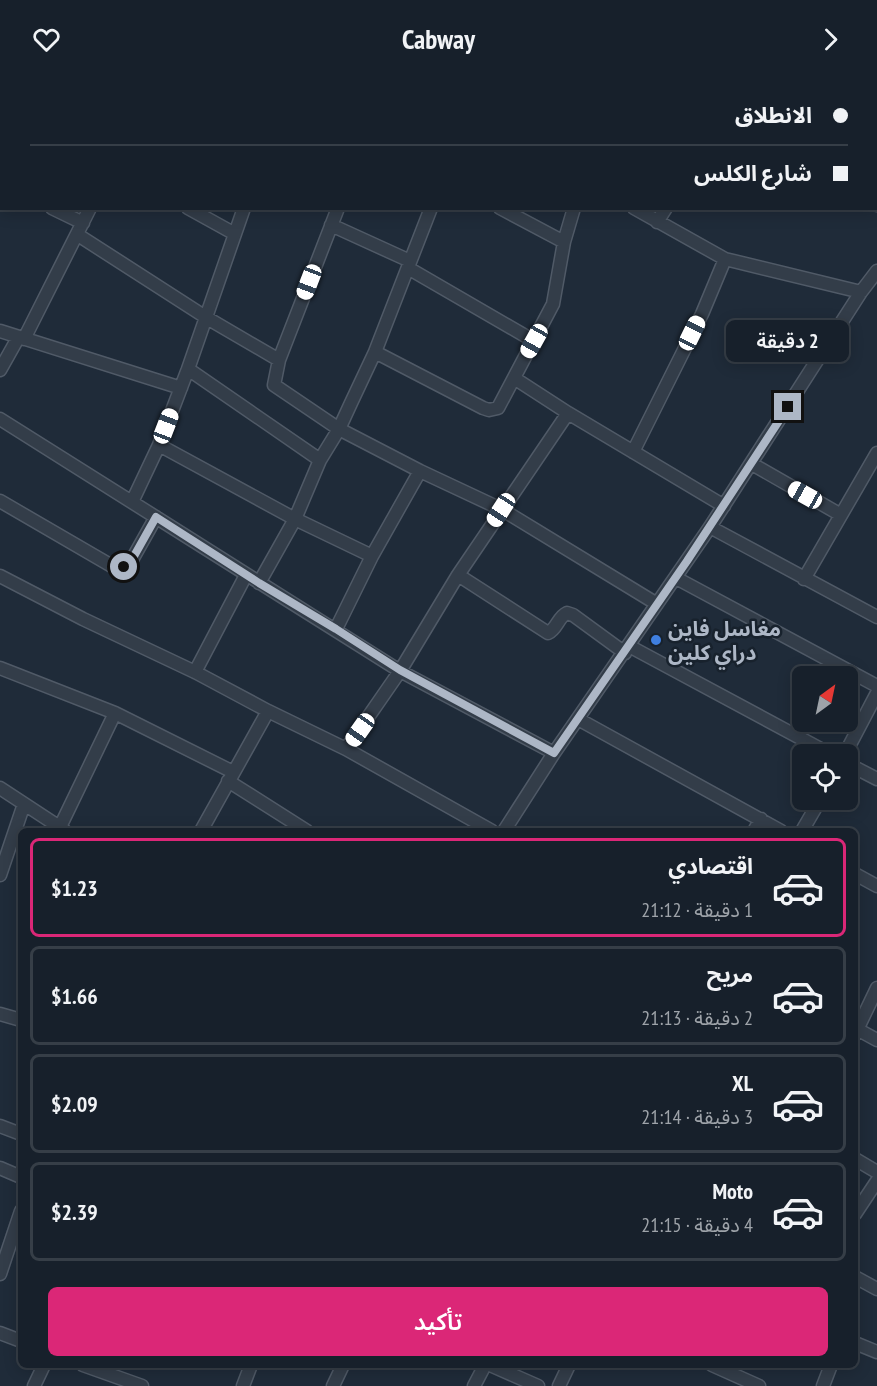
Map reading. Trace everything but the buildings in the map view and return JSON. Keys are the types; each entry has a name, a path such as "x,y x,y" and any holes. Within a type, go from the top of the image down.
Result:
{"street":[{"path":"55,210 207,318 279,360"},
{"path":"0,370 21,339 89,210"},
{"path":"192,210 235,234"},
{"path":"132,502 159,445 181,388 243,210"},
{"path":"337,210 279,360 274,385 339,429 501,510 657,604"},
{"path":"259,583 295,519 320,460 339,429 375,352 430,210"},
{"path":"504,210 564,242"},
{"path":"375,352 489,410 498,408 553,303 564,242 573,210"},
{"path":"637,210 725,259 861,292"},
{"path":"657,222 665,210"},
{"path":"331,225 409,265 534,341"},
{"path":"633,452 702,314 725,259"},
{"path":"506,828 554,753 752,464 877,270"},
{"path":"0,331 181,388"},
{"path":"188,369 320,460"},
{"path":"514,378 724,506"},
{"path":"346,749 400,670 458,575 568,413"},
{"path":"0,419 400,670 554,753"},
{"path":"159,445 295,519 372,556"},
{"path":"804,579 877,453"},
{"path":"752,464 841,515"},
{"path":"336,629 372,556 420,471"},
{"path":"0,501 117,569 129,565 156,517"},
{"path":"710,527 877,617"},
{"path":"195,672 246,575"},
{"path":"458,575 548,633 552,632 562,616 567,613 573,615 627,649 811,744"},
{"path":"0,576 346,749 487,828"},
{"path":"676,578 877,686"},
{"path":"0,668 115,713 231,776 303,828"},
{"path":"849,744 877,693"},
{"path":"203,828 268,711"},
{"path":"62,828 115,713"},
{"path":"578,719 777,828"},
{"path":"858,769 877,779"},
{"path":"0,788 60,828"},
{"path":"0,875 24,804"},
{"path":"804,828 814,810"},
{"path":"756,828 761,819"},
{"path":"858,876 877,886"},
{"path":"858,1026 877,988"},
{"path":"0,1014 18,1019"},
{"path":"858,1031 877,1040"},
{"path":"0,1126 18,1133"},
{"path":"858,1161 877,1172"},
{"path":"0,1168 18,1176"},
{"path":"858,1210 877,1181"},
{"path":"1,1270 18,1220"},
{"path":"858,1278 877,1289"},
{"path":"0,1333 18,1340"},
{"path":"858,1344 877,1352"},
{"path":"34,1386 43,1368"},
{"path":"91,1368 142,1386"},
{"path":"243,1386 250,1368"},
{"path":"333,1386 342,1368"},
{"path":"474,1386 483,1368"},
{"path":"497,1368 538,1386"},
{"path":"559,1386 568,1368"},
{"path":"719,1368 759,1386"},
{"path":"823,1386 830,1368"}],"place":[{"name":"مغاسل فاين دراي كلين","path":"656,640"}],"route":[{"path":"124,567 129,565 156,517 400,670 554,753 687,561 788,407"}]}
